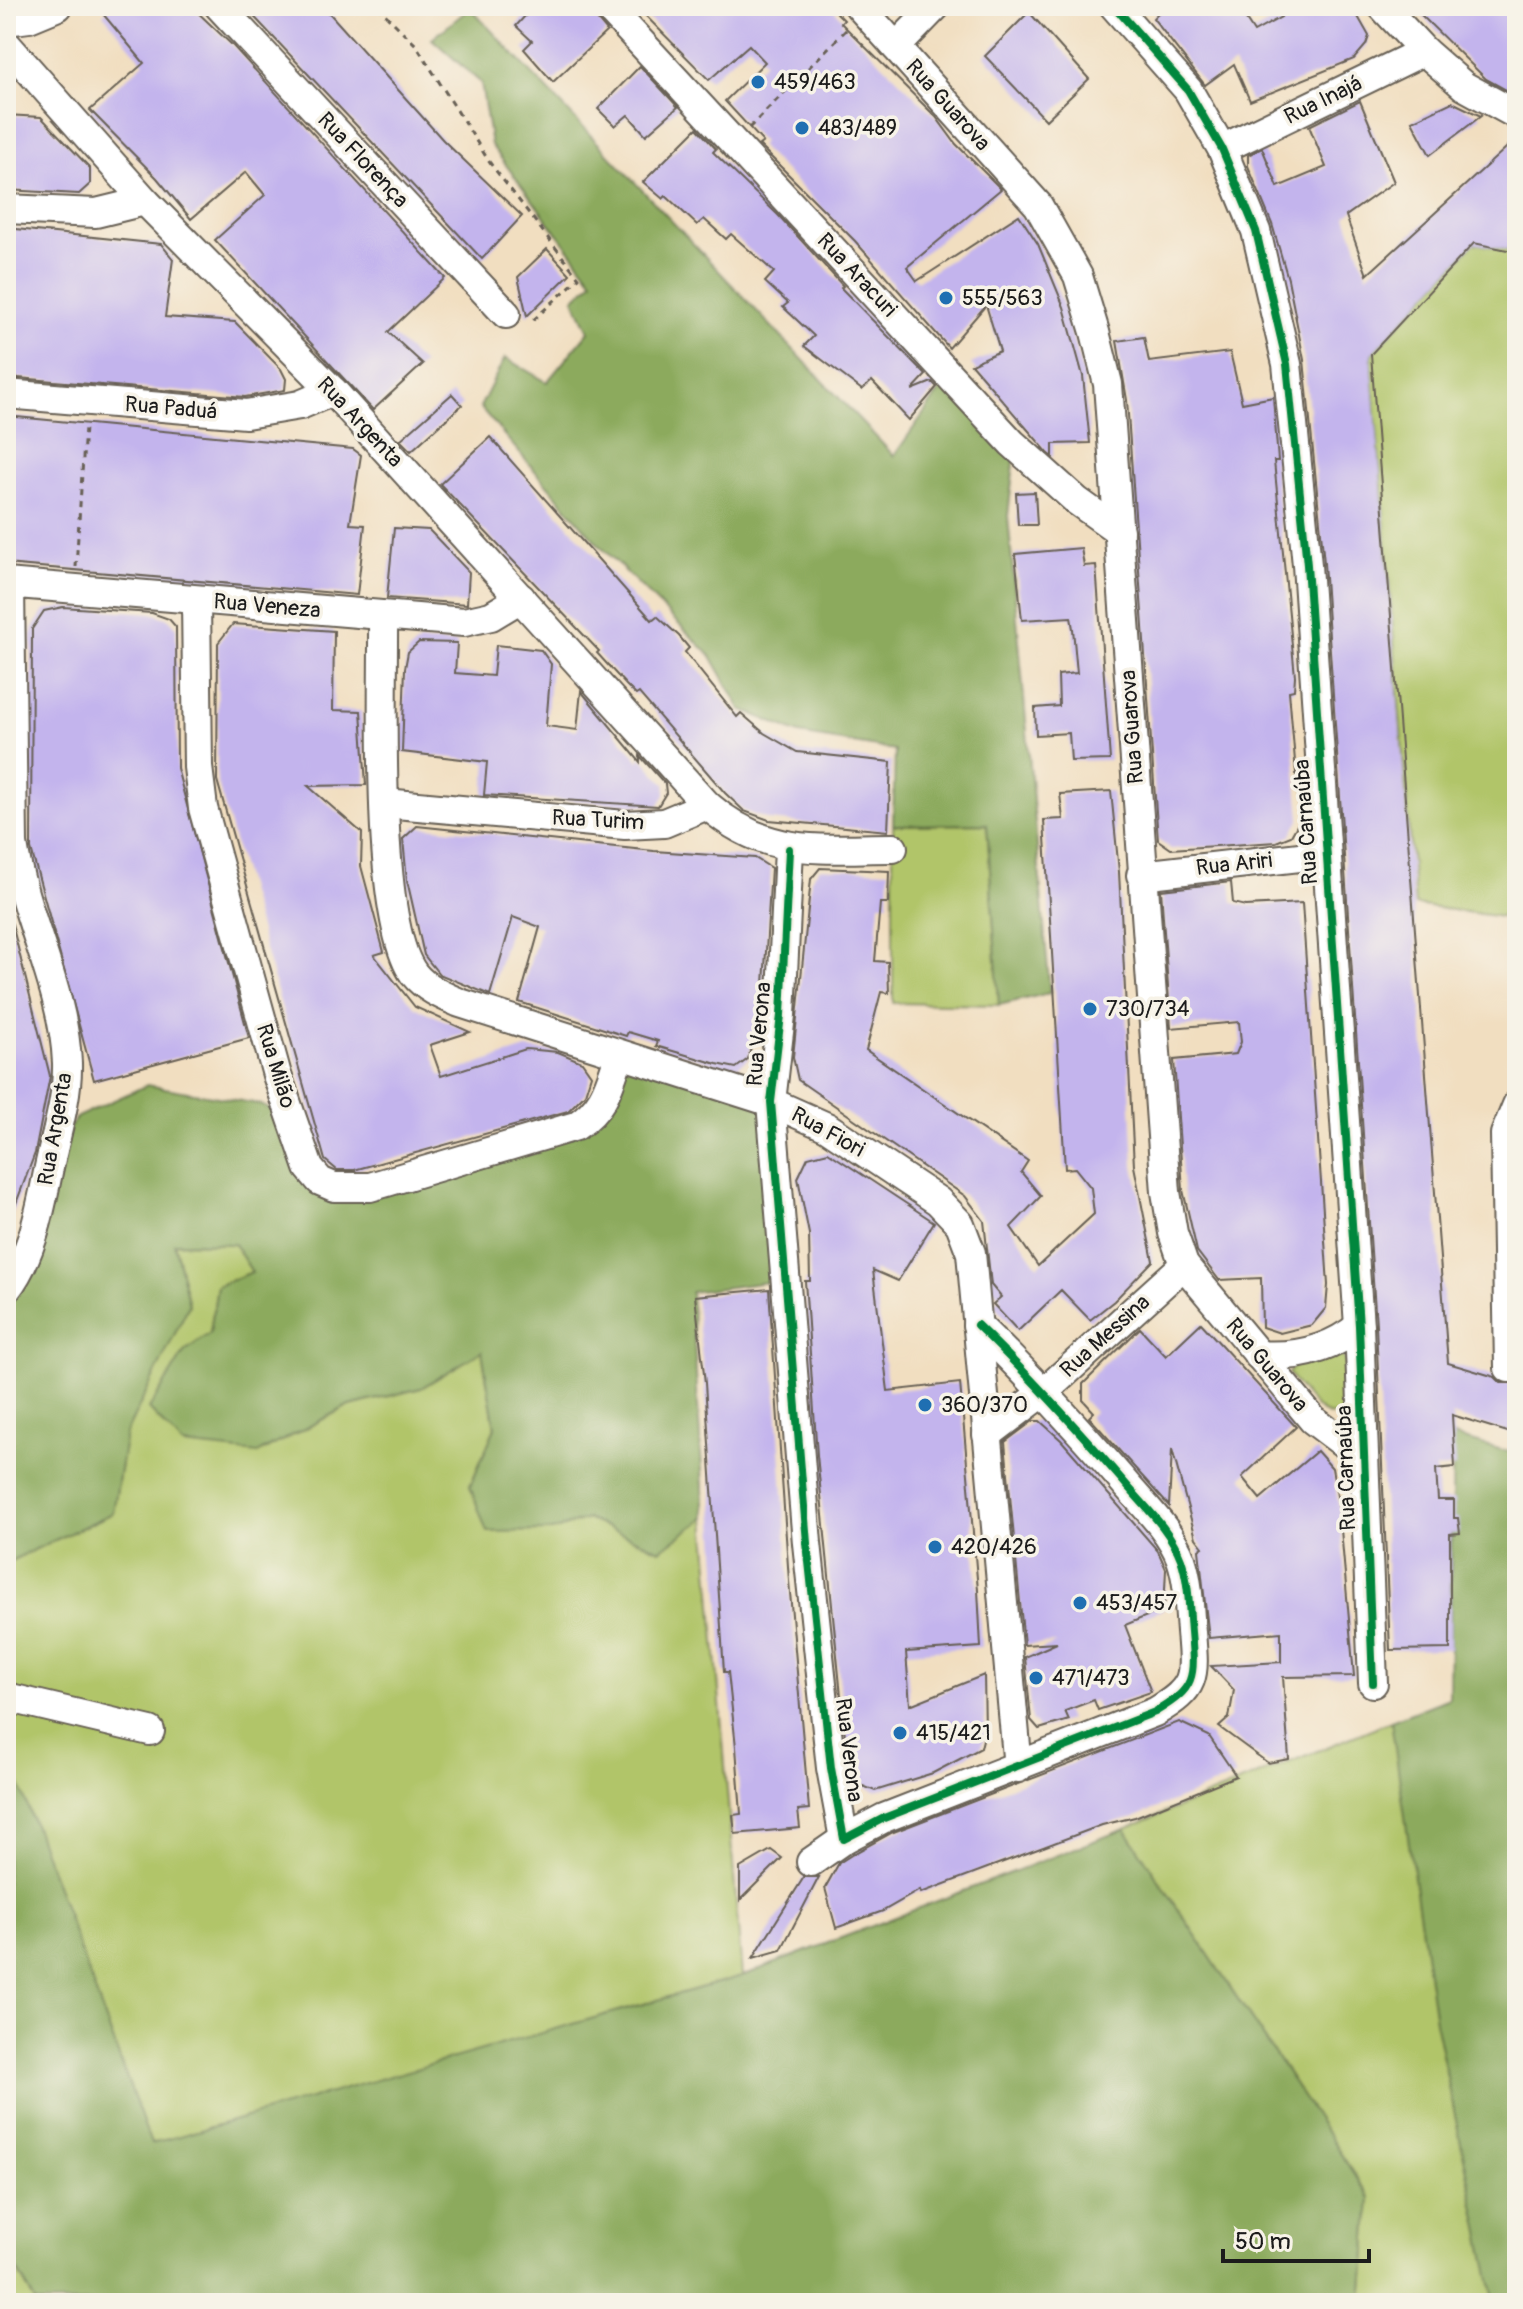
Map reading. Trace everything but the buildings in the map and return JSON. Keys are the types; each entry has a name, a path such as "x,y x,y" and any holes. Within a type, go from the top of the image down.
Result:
{"street":[{"path":"6,21 29,18 58,6"},
{"name":"Rua Florença","path":"219,6 517,319"},
{"name":"Rua Aracuri","path":"607,6 1012,443 1077,501 1119,531"},
{"path":"896,47 936,6"},
{"name":"Rua Carnaúba","path":"1114,6 1188,90 1222,149 1256,231 1287,364 1307,565 1359,1326 1373,1683"},
{"path":"1382,6 1424,51 1464,86 1517,115"},
{"name":"Rua Guarova","path":"862,8 1038,205 1078,276 1108,384 1141,875 1166,1192 1173,1233 1184,1265 1258,1355 1313,1420 1362,1457"},
{"name":"Rua Argenta","path":"6,44 145,201 333,391 707,805"},
{"name":"Rua Inajá","path":"1222,149 1424,51"},
{"path":"6,209 96,213 145,201"},
{"name":"Rua Paduá","path":"6,394 246,414 300,405 333,391"},
{"name":"Rua Argenta","path":"6,1290 25,1260 38,1219 67,1067 58,1010 17,873 13,844 8,583"},
{"name":"Rua Veneza","path":"8,583 383,617 479,621 521,598"},
{"name":"Rua Milão","path":"196,600 198,767 203,808 277,1075 309,1168 320,1181 334,1187 370,1187 576,1126 595,1114 603,1103 619,1056"},
{"name":"Rua Fiori","path":"383,617 385,803 394,917 406,960 415,976 430,988 460,1003 771,1102 827,1127 938,1201 960,1224 971,1253 1018,1768"},
{"name":"Rua Turim","path":"385,803 625,825 664,823 707,805"},
{"path":"707,805 728,824 789,849 893,848"},
{"name":"Rua Verona","path":"789,849 781,1015 771,1102 807,1543 831,1768 844,1839 884,1818 1155,1712 1183,1695 1192,1664 1187,1589 1181,1558 1164,1528 1045,1391 977,1325"},
{"name":"Rua Ariri","path":"1141,875 1326,854"},
{"path":"1509,1368 1505,1134 1517,1105"},
{"name":"Rua Messina","path":"987,1435 1045,1391 1184,1265"},
{"path":"1258,1355 1293,1356 1338,1340 1359,1326"},
{"path":"6,1697 150,1731"},
{"path":"811,1862 844,1839"}],"path":[{"path":"377,6 416,45 490,163 579,278 517,319"},
{"path":"733,145 862,8"},
{"path":"76,573 85,427"}],"green space":[{"path":"470,8 894,456 950,376 1015,454 1008,516 1050,993 999,1005 987,824 893,825 895,750 799,734 741,709 711,656 599,545 480,407 505,358 547,382 589,331 574,299 593,281 491,145 481,83 432,39"},
{"path":"1474,243 1517,252 1517,919 1415,905 1371,354"},
{"path":"987,824 999,1005 893,1003 893,825"},
{"path":"619,1056 771,1102 784,1280 691,1292 705,1518 660,1550 587,1519 552,1531 487,1532 470,1486 495,1428 482,1351 421,1388 346,1407 258,1453 183,1445 149,1409 185,1351 210,1333 217,1286 252,1272 234,1244 174,1243 189,1305 126,1433 113,1513 6,1563 6,1291 52,1153 77,1117 147,1085 259,1104 293,1121 334,1187 576,1126"},
{"path":"174,1243 234,1244 252,1272 217,1286 210,1333 185,1351 259,1453 346,1407 421,1388 482,1351 495,1428 470,1486 552,1531 587,1519 660,1549 705,1518 742,1976 151,2145 12,1765 6,1767 6,1563 113,1513 126,1433 189,1305"},
{"path":"1339,1348 1345,1362 1346,1414 1336,1416 1312,1404 1288,1373 1298,1361"},
{"path":"1453,1436 1517,1454 1517,2303 1495,2303 1435,2021 1391,1721 1449,1698"},
{"path":"1391,1721 1502,2303 1362,2303 1370,2198 1125,1829"},
{"path":"12,1764 151,2144 742,1976 1125,1829 1370,2198 1362,2303 36,2303 15,2266 6,2203 6,1767"},
{"path":"15,2266 36,2303 6,2303 6,2270"}],"cycle path":[{"path":"1114,6 1188,90 1222,149 1256,231 1287,364 1307,565 1359,1326 1373,1683"},
{"path":"789,849 781,1015 771,1102 807,1543 831,1768 844,1839 884,1818 1155,1712 1178,1696 1190,1680 1193,1661 1187,1586 1176,1548 1155,1518 1070,1421 977,1325"}],"place":[{"name":"459/463","path":"758,82"},
{"name":"483/489","path":"802,128"},
{"name":"555/563","path":"946,298"},
{"name":"730/734","path":"1090,1009"},
{"name":"360/370","path":"925,1405"},
{"name":"420/426","path":"935,1547"},
{"name":"453/457","path":"1080,1603"},
{"name":"471/473","path":"1036,1678"},
{"name":"415/421","path":"900,1733"}]}
